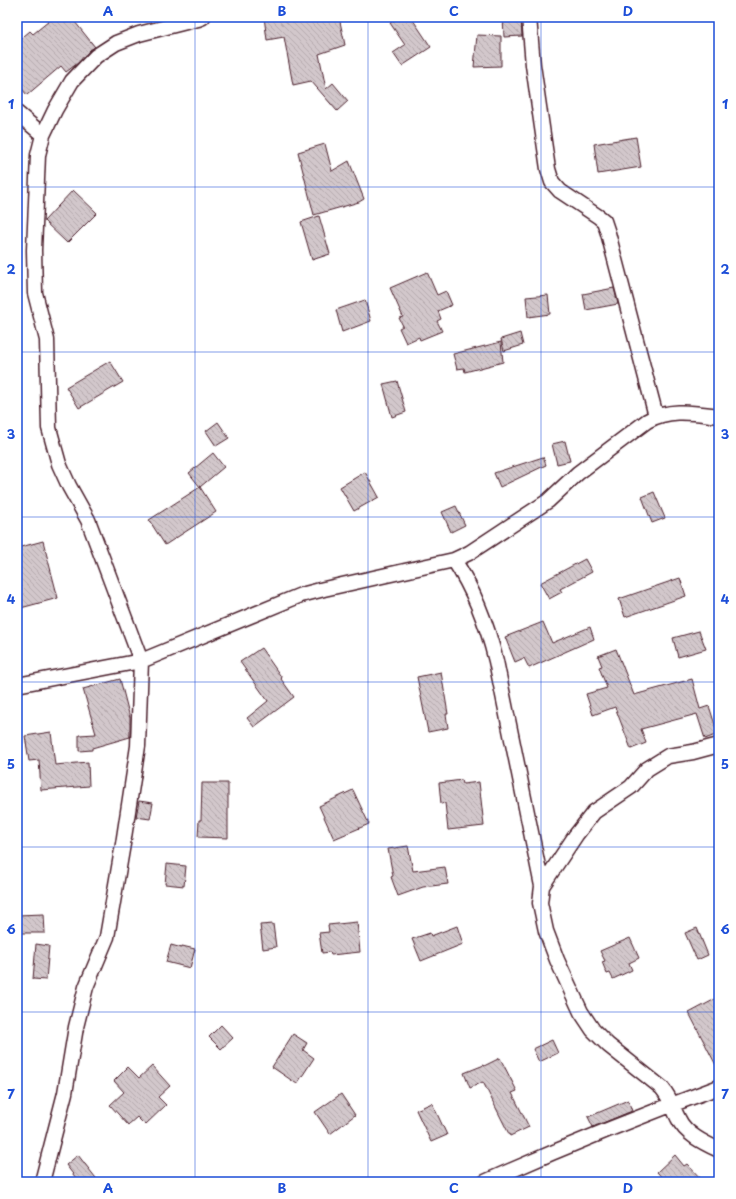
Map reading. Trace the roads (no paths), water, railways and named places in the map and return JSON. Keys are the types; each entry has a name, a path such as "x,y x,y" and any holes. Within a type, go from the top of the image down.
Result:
{"street":[{"path":"42,1182 65,1093 76,1027 86,987 107,937 138,746 141,661 88,520 69,486 59,464 49,428 48,340 35,293 34,250 38,155 43,135 55,110 72,81 96,56 116,43 139,34 203,17"},
{"path":"529,17 533,64 548,169 552,182 560,191 604,221 656,416"},
{"path":"17,113 43,135"},
{"path":"17,686 141,661 301,595 454,560 469,553 548,501 578,473 647,421 656,416 685,412 719,416"},
{"path":"454,560 474,594 489,634 496,661 542,886 540,902 546,931 557,960 581,1012 593,1030 608,1045 662,1088 673,1104 678,1119 687,1131 708,1145 719,1150"},
{"path":"542,886 576,835 594,812 631,787 647,769 668,756 693,752 719,745"},
{"path":"484,1182 673,1104 719,1087"}]}
